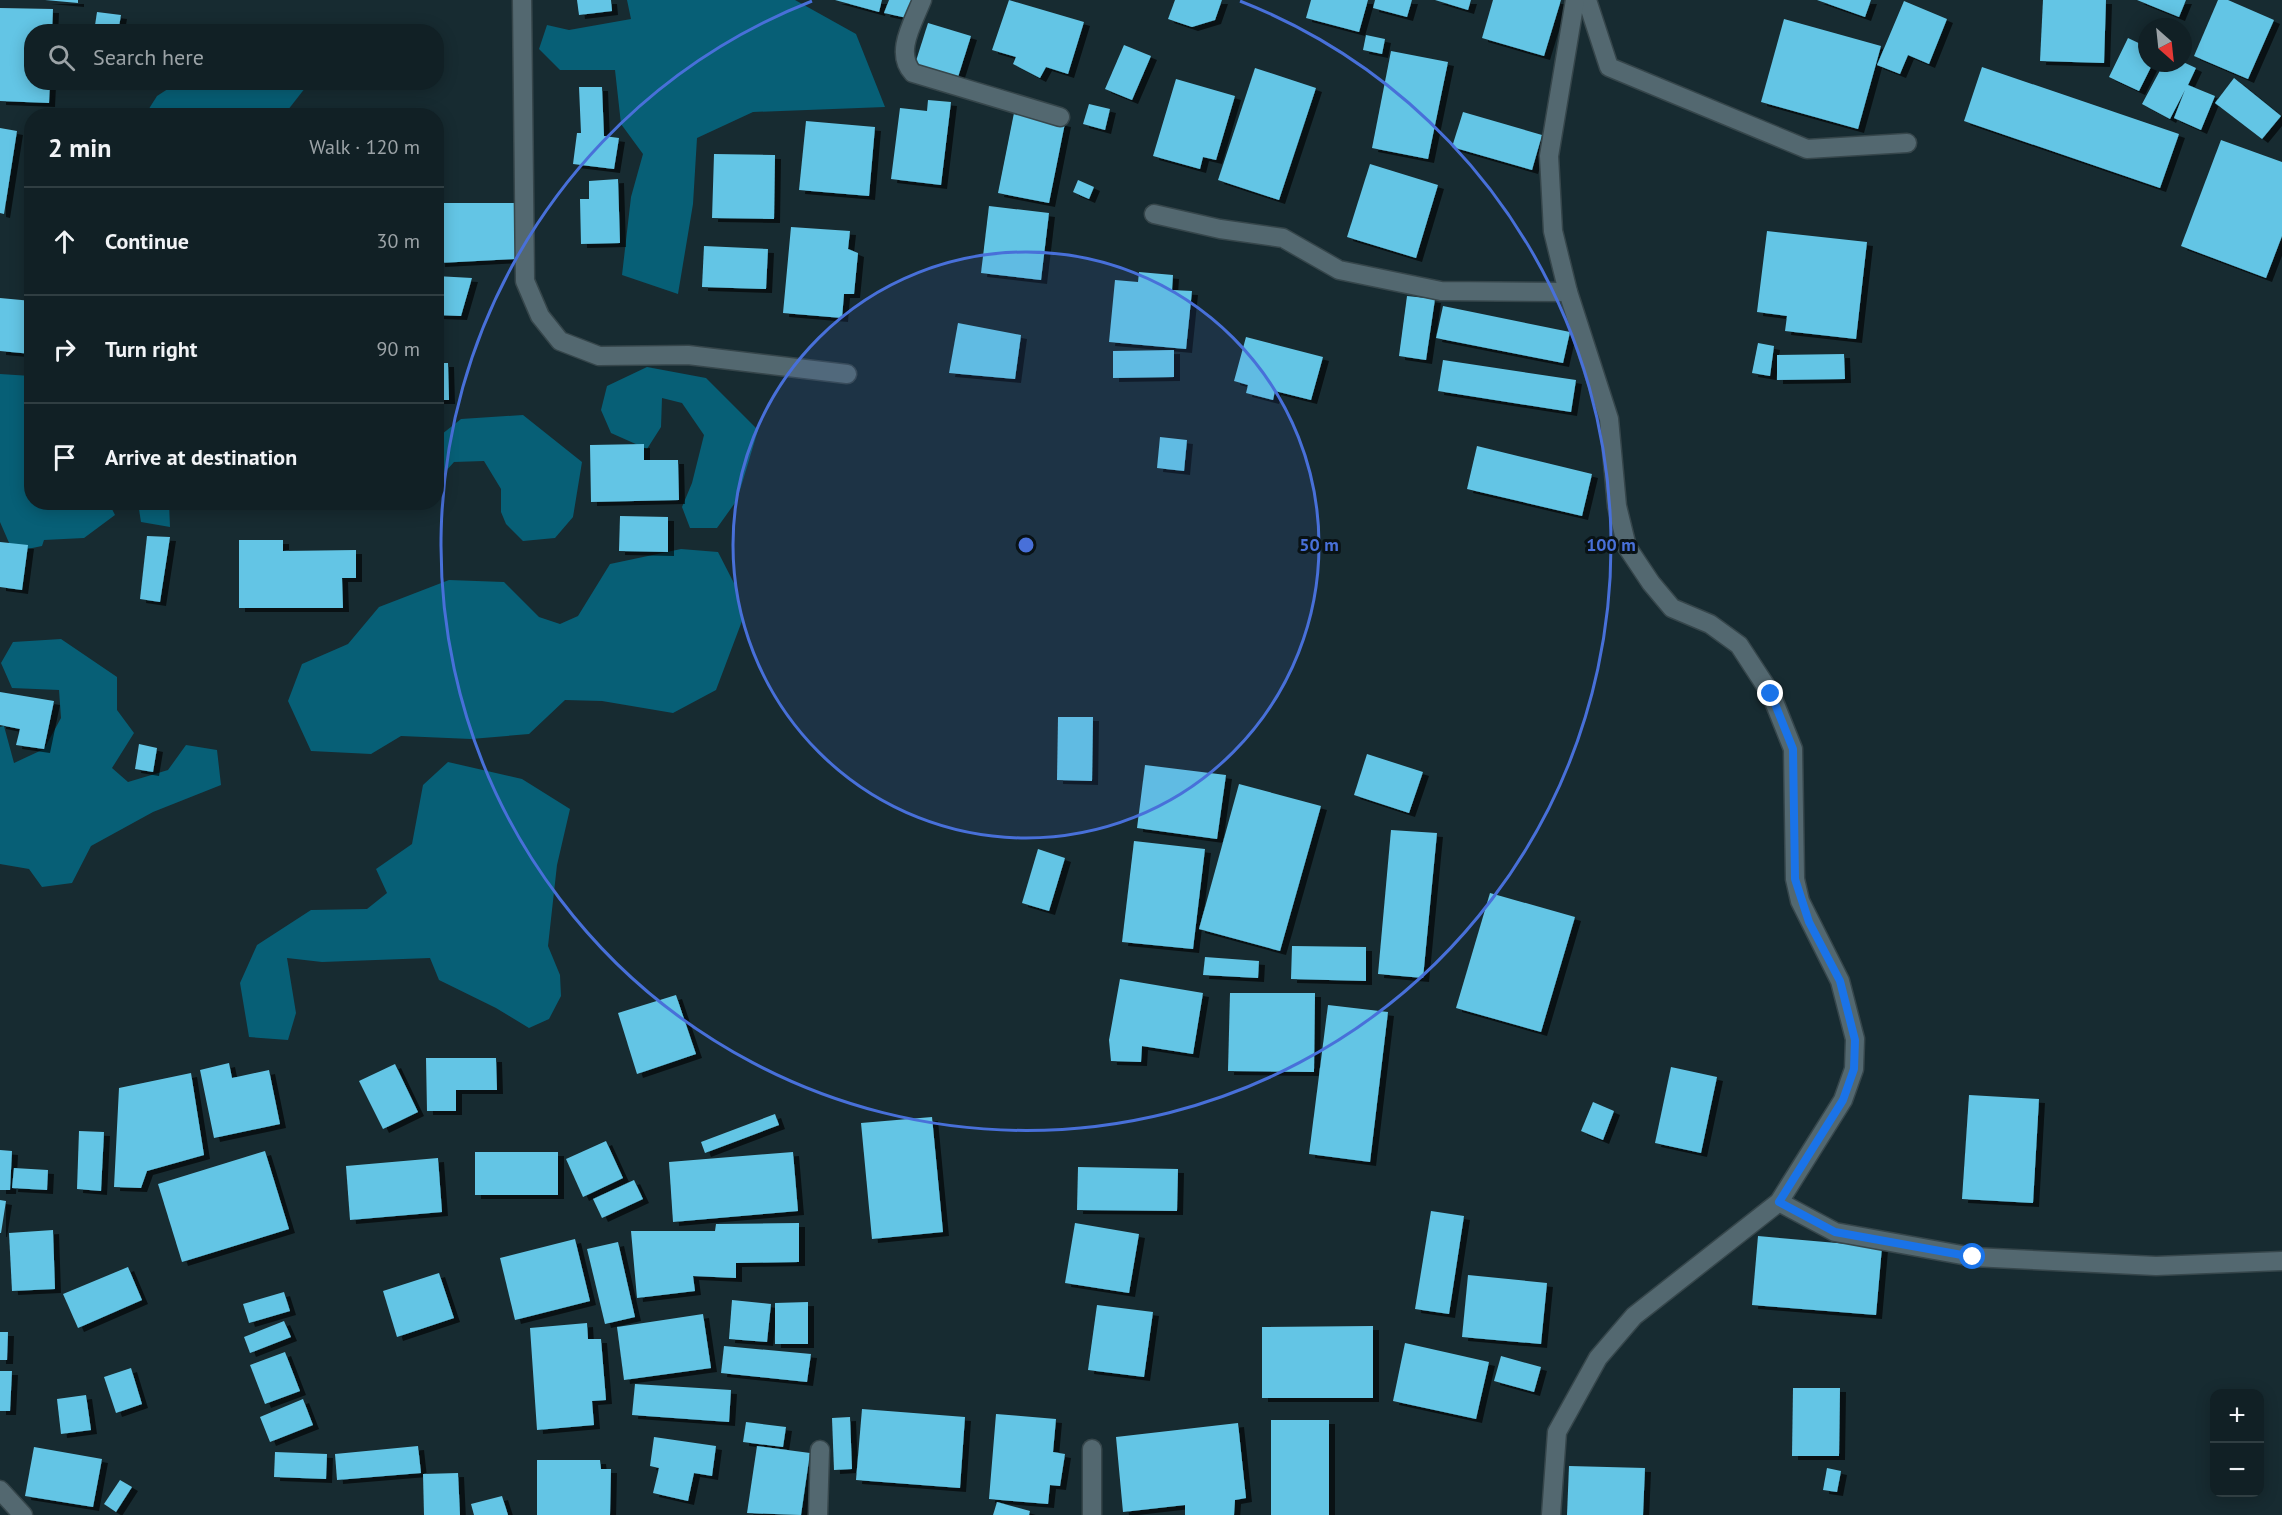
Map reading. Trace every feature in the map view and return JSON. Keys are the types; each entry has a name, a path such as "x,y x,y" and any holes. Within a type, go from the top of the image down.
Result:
{"street":[{"path":"522,0 525,281 540,316 560,341 599,356 687,356 847,374"},
{"path":"922,0 903,53 905,65 913,73 1060,117"},
{"path":"1551,1515 1557,1432 1598,1358 1634,1316 1779,1202 1843,1100 1854,1069 1855,1040 1840,981 1809,922 1795,879 1793,749 1771,694 1739,645 1710,624 1672,608 1651,584 1627,547 1617,506 1610,419 1568,292 1553,231 1549,156 1575,0"},
{"path":"1587,0 1609,67 1808,149 1907,143"},
{"path":"1154,214 1220,229 1283,238 1339,270 1441,291 1568,292"},
{"path":"1779,1202 1835,1232 1973,1257 2156,1266 2282,1261"},
{"path":"1092,1449 1092,1515"},
{"path":"818,1515 820,1450"},
{"path":"0,1490 23,1515"}],"shaded area":[{"path":"627,0 795,0 856,34 885,107 753,112 697,138 693,204 678,294 622,275 631,197 643,154 621,124 615,70 560,70 539,49 547,25 569,30 631,19"},
{"path":"166,90 304,90 289,108 149,108 157,96"},
{"path":"647,367 706,378 758,430 737,500 717,528 690,528 682,507 692,483 704,435 682,403 662,398 661,427 647,449 611,433 601,410 607,386"},
{"path":"0,374 24,376 24,510 112,510 115,515 84,538 44,540 42,546 13,552 0,522"},
{"path":"523,415 582,462 573,517 555,538 523,541 506,524 501,512 501,489 484,461 454,462 444,473 444,432 461,419"},
{"path":"139,510 169,510 170,527 141,522"},
{"path":"681,549 718,552 737,589 742,621 716,690 673,713 602,701 565,700 529,734 471,739 401,736 371,754 311,751 288,701 302,664 348,644 379,607 449,580 504,582 539,617 560,624 578,616 610,564"},
{"path":"61,639 117,677 117,710 134,733 112,768 128,782 168,770 186,745 217,750 221,785 153,812 91,846 72,883 42,887 29,869 0,864 0,727 4,726 14,763 44,749 61,718 59,690 12,688 1,663 13,642"},
{"path":"448,762 522,779 570,809 557,865 548,946 560,975 561,996 549,1019 529,1028 496,1008 439,980 430,958 322,962 287,958 296,1013 288,1040 249,1037 240,983 257,945 311,910 367,909 387,893 376,869 412,844 423,785"}],"building":[{"path":"45,0 78,0 78,3"},
{"path":"577,0 611,0 612,11 579,15"},
{"path":"835,0 882,0 879,12"},
{"path":"889,0 913,0 907,18 884,13"},
{"path":"1009,0 1084,22 1068,74 1046,67 1040,78 1013,64 1016,57 992,50"},
{"path":"1175,0 1222,0 1215,20 1192,27 1168,19"},
{"path":"1311,0 1368,0 1359,32 1306,18"},
{"path":"1375,0 1412,0 1407,17 1373,8"},
{"path":"1435,0 1471,0 1468,10"},
{"path":"1493,0 1561,0 1544,56 1482,38"},
{"path":"1817,0 1871,0 1865,17"},
{"path":"2043,0 2106,0 2104,63 2040,61"},
{"path":"2137,0 2186,0 2179,17"},
{"path":"2218,0 2228,0 2274,20 2248,79 2194,56"},
{"path":"1904,1 1947,19 1929,64 1908,55 1900,74 1877,65"},
{"path":"0,8 53,9 52,24 24,24 24,90 50,90 49,103 0,101"},
{"path":"97,12 121,15 119,24 95,24"},
{"path":"1784,19 1881,46 1858,129 1761,102"},
{"path":"928,23 971,36 958,77 915,64"},
{"path":"1366,35 1385,39 1382,54 1363,50"},
{"path":"2128,38 2138,43 2138,72 2148,72 2139,91 2109,77"},
{"path":"1124,45 1151,56 1132,100 1105,89"},
{"path":"1391,51 1448,62 1428,159 1372,148"},
{"path":"2192,66 2196,68 2188,85 2215,96 2201,130 2174,118 2185,90 2170,119 2142,104 2159,72 2192,72"},
{"path":"1982,67 2179,134 2160,188 1964,121"},
{"path":"1255,68 1316,88 1279,200 1218,180"},
{"path":"2234,78 2281,116 2262,139 2215,103"},
{"path":"1176,79 1235,96 1216,160 1203,157 1200,169 1153,156"},
{"path":"579,87 602,87 604,136 619,138 614,169 573,164 577,133 581,133"},
{"path":"928,100 951,102 941,185 891,179 900,108 927,111"},
{"path":"1089,104 1110,109 1105,130 1083,124"},
{"path":"1463,112 1542,135 1532,170 1452,147"},
{"path":"1014,113 1065,123 1049,203 998,193"},
{"path":"806,121 875,127 869,196 799,190"},
{"path":"0,128 17,131 4,214 0,213"},
{"path":"2221,140 2282,162 2282,236 2266,278 2181,246"},
{"path":"714,154 775,155 774,219 712,218"},
{"path":"1370,164 1438,185 1416,258 1347,237"},
{"path":"618,179 620,243 581,244 580,199 589,199 589,181"},
{"path":"1078,180 1094,187 1089,199 1073,192"},
{"path":"444,203 521,203 515,259 444,263"},
{"path":"989,206 1049,213 1041,280 981,273"},
{"path":"791,227 850,231 848,249 858,253 854,294 844,294 842,318 783,313"},
{"path":"1767,231 1867,242 1856,339 1785,331 1787,316 1757,312"},
{"path":"704,246 768,249 766,289 702,287"},
{"path":"1139,272 1173,275 1172,290 1192,291 1186,349 1109,342 1115,280 1138,282"},
{"path":"444,276 472,278 461,316 444,315"},
{"path":"1407,296 1435,299 1426,360 1399,356"},
{"path":"0,298 24,300 24,353 0,351"},
{"path":"1443,306 1570,332 1563,363 1436,338"},
{"path":"958,323 1021,335 1015,379 949,373"},
{"path":"1246,337 1323,357 1311,400 1275,391 1273,400 1246,393 1248,385 1234,381"},
{"path":"1758,343 1774,346 1770,376 1752,373"},
{"path":"1174,350 1174,377 1113,378 1113,351"},
{"path":"1844,354 1845,379 1777,380 1777,355"},
{"path":"1443,360 1576,380 1571,412 1438,391"},
{"path":"444,363 448,363 449,400 444,400"},
{"path":"1160,437 1187,440 1184,471 1157,468"},
{"path":"644,444 644,460 678,460 679,500 591,502 590,445"},
{"path":"1477,446 1592,474 1582,516 1467,489"},
{"path":"620,516 668,517 668,552 619,551"},
{"path":"147,536 170,537 160,602 140,599"},
{"path":"239,540 283,540 283,551 356,550 356,578 342,578 343,608 239,608"},
{"path":"0,542 28,545 22,590 0,587"},
{"path":"0,692 54,701 44,749 16,745 20,729 0,725"},
{"path":"1058,717 1093,717 1092,781 1057,780"},
{"path":"139,744 157,748 153,772 135,769"},
{"path":"1367,754 1423,772 1409,813 1354,795"},
{"path":"1145,765 1226,775 1217,839 1137,828"},
{"path":"1239,784 1321,806 1280,951 1199,929"},
{"path":"1391,830 1437,833 1423,978 1378,974"},
{"path":"1134,841 1205,849 1193,949 1122,942"},
{"path":"1038,849 1065,858 1049,911 1022,903"},
{"path":"1490,893 1575,917 1541,1032 1456,1008"},
{"path":"1292,946 1366,947 1366,981 1291,979"},
{"path":"1205,957 1259,961 1258,978 1203,975"},
{"path":"1120,979 1203,993 1193,1054 1142,1046 1141,1062 1111,1061 1109,1040"},
{"path":"1230,993 1315,993 1314,1072 1228,1071"},
{"path":"676,995 696,1054 637,1074 618,1013"},
{"path":"1328,1005 1388,1012 1370,1162 1309,1154"},
{"path":"426,1058 496,1058 497,1090 456,1090 456,1111 427,1111"},
{"path":"229,1063 232,1078 269,1070 280,1124 214,1138 200,1070"},
{"path":"395,1064 418,1112 383,1129 359,1081"},
{"path":"1671,1067 1717,1077 1701,1153 1655,1143"},
{"path":"191,1073 204,1155 147,1171 141,1188 114,1187 119,1088"},
{"path":"1969,1095 2039,1099 2033,1203 1962,1199"},
{"path":"1593,1102 1614,1111 1603,1140 1581,1131"},
{"path":"775,1114 779,1125 705,1153 701,1142"},
{"path":"932,1117 943,1232 872,1239 861,1123"},
{"path":"79,1131 104,1132 101,1191 77,1189"},
{"path":"606,1141 623,1178 583,1197 566,1159"},
{"path":"0,1150 12,1151 10,1190 0,1190"},
{"path":"265,1151 289,1229 182,1262 158,1184"},
{"path":"475,1152 558,1152 558,1195 475,1195"},
{"path":"793,1152 798,1211 673,1222 669,1162"},
{"path":"438,1158 442,1212 350,1220 346,1166"},
{"path":"1078,1167 1178,1169 1177,1211 1077,1210"},
{"path":"14,1168 48,1170 47,1190 12,1188"},
{"path":"634,1180 643,1199 602,1218 593,1199"},
{"path":"0,1200 6,1201 1,1233 0,1233"},
{"path":"1431,1211 1464,1216 1449,1314 1415,1309"},
{"path":"799,1223 799,1262 736,1263 736,1278 693,1276 695,1291 637,1298 631,1231 715,1231 716,1224"},
{"path":"1075,1223 1139,1234 1129,1293 1065,1283"},
{"path":"53,1230 55,1289 12,1291 9,1233"},
{"path":"1758,1236 1882,1247 1876,1315 1752,1305"},
{"path":"575,1239 590,1301 515,1320 500,1258"},
{"path":"618,1242 635,1317 605,1324 587,1249"},
{"path":"128,1267 142,1300 78,1328 63,1294"},
{"path":"439,1273 454,1318 397,1337 383,1291"},
{"path":"1468,1275 1547,1283 1541,1344 1462,1337"},
{"path":"284,1292 290,1311 249,1323 243,1304"},
{"path":"732,1300 771,1304 767,1342 729,1339"},
{"path":"808,1302 808,1344 775,1344 775,1303"},
{"path":"1097,1305 1153,1312 1144,1377 1088,1370"},
{"path":"703,1314 711,1368 624,1380 617,1327"},
{"path":"284,1321 291,1337 250,1353 244,1337"},
{"path":"587,1323 588,1339 601,1339 606,1400 592,1401 594,1425 537,1430 530,1328"},
{"path":"1373,1326 1373,1398 1262,1398 1262,1327"},
{"path":"0,1332 8,1332 7,1360 0,1360"},
{"path":"1405,1343 1489,1362 1476,1419 1393,1401"},
{"path":"724,1346 811,1354 807,1382 721,1373"},
{"path":"285,1352 300,1391 265,1404 250,1365"},
{"path":"1501,1356 1541,1367 1534,1392 1494,1381"},
{"path":"131,1368 142,1404 116,1413 104,1377"},
{"path":"0,1371 12,1371 10,1411 0,1411"},
{"path":"635,1384 731,1390 729,1422 632,1415"},
{"path":"1793,1388 1840,1388 1839,1456 1792,1456"},
{"path":"86,1395 91,1430 61,1434 57,1399"},
{"path":"303,1399 313,1425 270,1442 260,1417"},
{"path":"862,1409 965,1417 960,1488 856,1480"},
{"path":"996,1414 1056,1419 1053,1452 1065,1454 1060,1486 1050,1485 1048,1504 989,1499"},
{"path":"850,1417 852,1469 834,1470 832,1418"},
{"path":"1271,1420 1329,1420 1329,1515 1271,1515"},
{"path":"746,1422 786,1427 783,1447 743,1442"},
{"path":"1238,1423 1246,1498 1235,1500 1234,1515 1185,1515 1185,1505 1123,1512 1116,1437"},
{"path":"654,1437 716,1446 712,1476 694,1473 688,1501 653,1493 659,1468 650,1466"},
{"path":"418,1446 421,1473 337,1480 335,1454"},
{"path":"757,1446 810,1453 801,1515 747,1513"},
{"path":"34,1447 102,1459 93,1507 25,1496"},
{"path":"275,1452 327,1454 326,1479 274,1477"},
{"path":"537,1460 600,1460 601,1469 611,1469 610,1515 537,1515"},
{"path":"1569,1466 1645,1468 1643,1515 1567,1515"},
{"path":"1827,1468 1841,1471 1837,1492 1823,1490"},
{"path":"458,1473 460,1515 424,1515 423,1474"},
{"path":"120,1480 132,1487 116,1512 104,1504"},
{"path":"502,1496 508,1515 474,1515 471,1504"},
{"path":"997,1502 1030,1511 1029,1515 993,1515"}],"route":[{"path":"1771,694 1793,749 1792,830 1795,879 1800,901 1840,981 1855,1040 1854,1069 1843,1100 1779,1202 1835,1232 1973,1257"}]}
